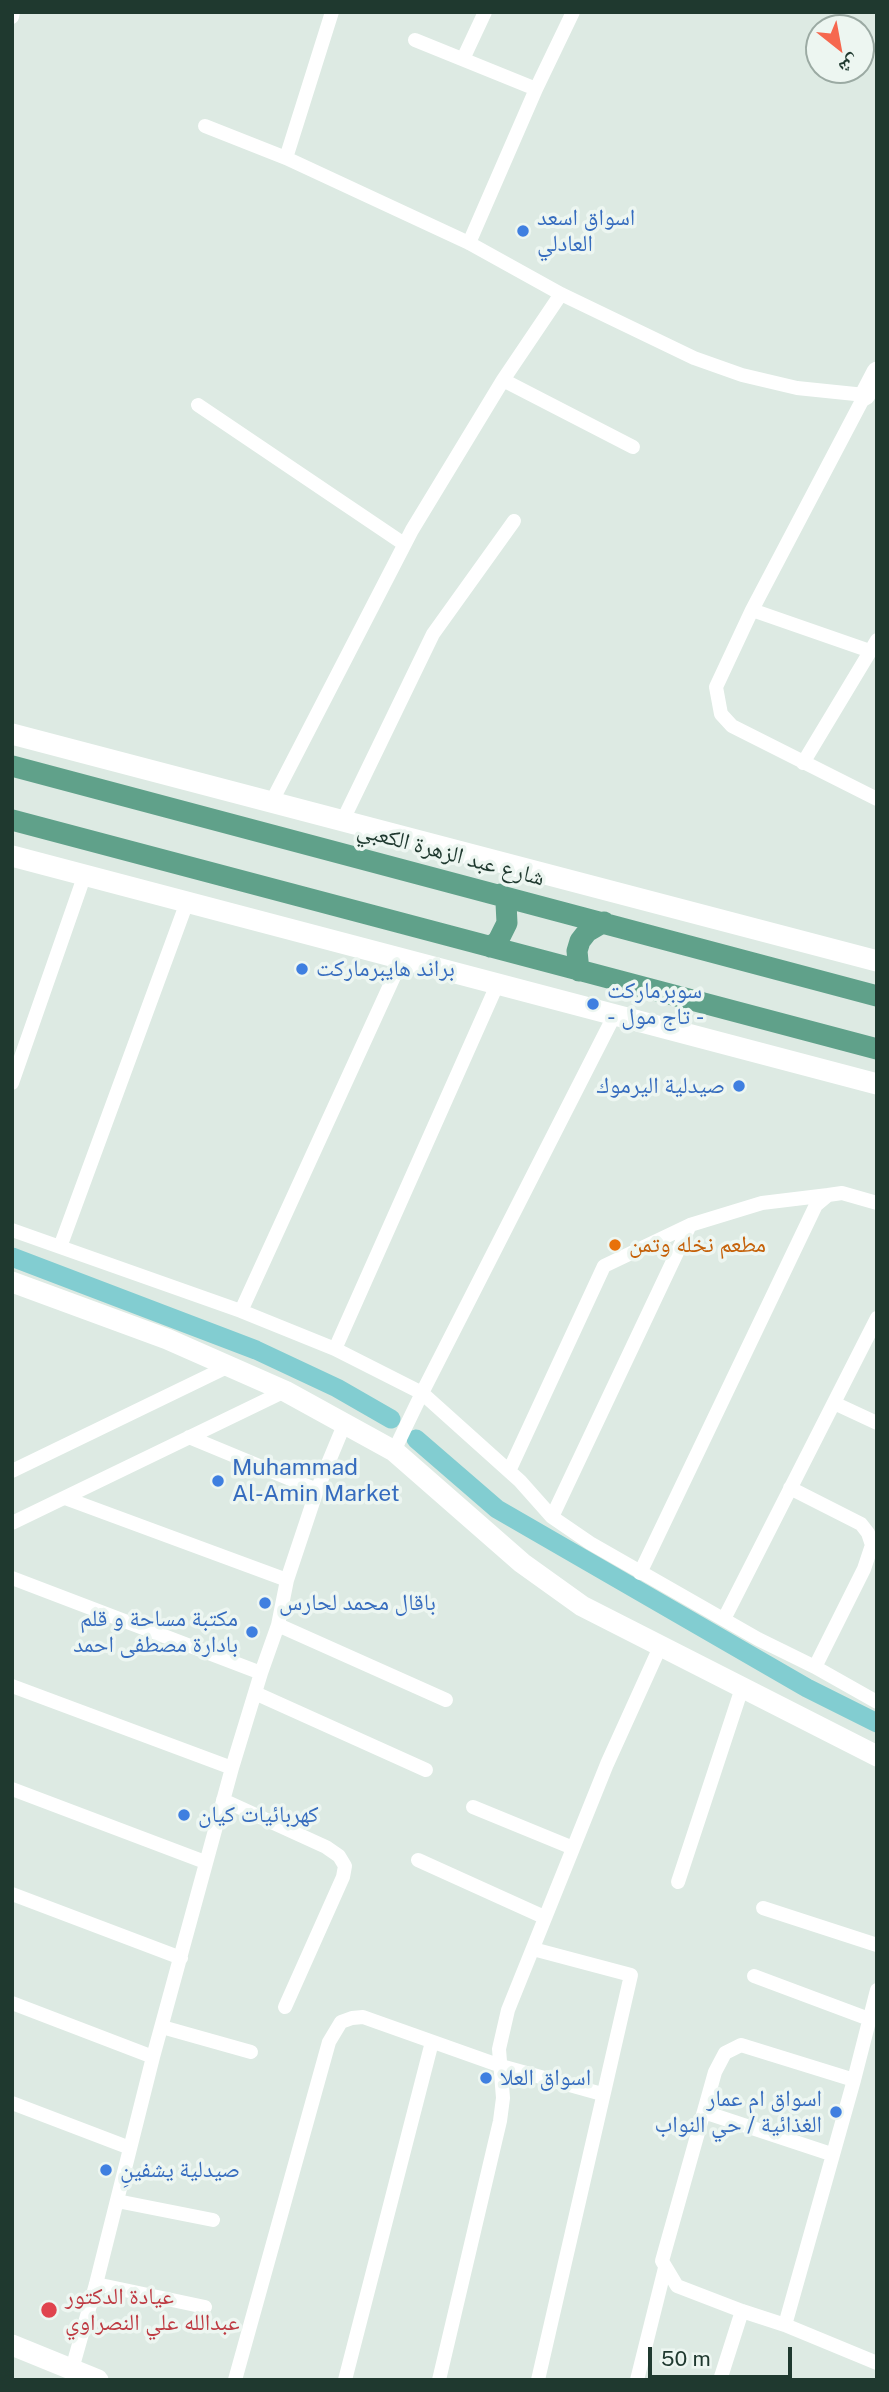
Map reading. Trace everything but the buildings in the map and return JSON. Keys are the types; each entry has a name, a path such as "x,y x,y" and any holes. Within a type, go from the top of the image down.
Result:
{"main road":[{"name":"شارع عبد الزهرة الكعبي","path":"12,766 877,996"},
{"path":"12,820 877,1049"},
{"path":"490,947 498,941 507,923 506,903 501,894"},
{"path":"579,971 577,951 580,941 587,932 604,922"}],"street":[{"path":"286,158 332,12"},
{"path":"463,60 485,12"},
{"path":"469,243 536,89 573,12"},
{"path":"415,40 536,89"},
{"path":"205,126 286,158 469,243 561,293 694,358 742,374 797,387 873,395"},
{"path":"271,803 404,544 503,380 561,293"},
{"path":"877,372 873,395 752,610 716,687 721,714 732,726 877,799"},
{"path":"503,380 633,447"},
{"path":"198,405 404,544"},
{"path":"342,822 433,634 514,521"},
{"path":"752,610 874,645 803,763"},
{"path":"12,734 877,961"},
{"path":"12,856 877,1084"},
{"path":"12,1083 85,874"},
{"path":"60,1247 187,902"},
{"path":"241,1311 402,959"},
{"path":"335,1349 497,985"},
{"path":"394,1451 614,1016"},
{"path":"509,1471 604,1266 690,1225 762,1203 842,1193 877,1203"},
{"path":"640,1573 816,1205 828,1195"},
{"path":"552,1517 690,1225"},
{"path":"12,1230 241,1311 335,1349 422,1393 509,1471 552,1517 640,1573 877,1702"},
{"path":"12,1282 167,1339 285,1391 394,1451 522,1563 582,1606 877,1756"},
{"path":"724,1619 877,1318"},
{"path":"12,1471 229,1366"},
{"path":"12,1523 285,1391"},
{"path":"834,1403 877,1423"},
{"path":"72,2369 232,1768 278,1625 287,1580 317,1490 344,1425"},
{"path":"189,1437 317,1490"},
{"path":"790,1488 861,1524 869,1533 872,1545 864,1569 815,1667"},
{"path":"65,1498 287,1580"},
{"path":"12,1578 261,1673"},
{"path":"278,1625 446,1700"},
{"path":"439,2380 500,2121 503,2098 499,2049 508,2010 607,1764 660,1647"},
{"path":"12,1686 232,1768"},
{"path":"678,1882 743,1688"},
{"path":"255,1693 426,1770"},
{"path":"12,1789 205,1862"},
{"path":"223,1800 326,1847 339,1856 345,1866 344,1877 285,2007"},
{"path":"473,1807 573,1848"},
{"path":"418,1860 544,1917"},
{"path":"12,1894 181,1958"},
{"path":"763,1909 877,1945"},
{"path":"533,1948 631,1975 538,2380"},
{"path":"754,1976 869,2019"},
{"path":"785,2325 877,1990"},
{"path":"12,2003 153,2057"},
{"path":"235,2380 334,2031 341,2022 363,2017 501,2066 602,2094"},
{"path":"162,2027 251,2052"},
{"path":"345,2380 432,2042"},
{"path":"854,2080 741,2045 725,2053 715,2071 662,2261 677,2286 877,2362"},
{"path":"12,2103 130,2148"},
{"path":"704,2112 831,2154"},
{"path":"117,2202 213,2220"},
{"path":"637,2380 665,2268"},
{"path":"96,2284 205,2307"},
{"path":"720,2380 742,2311"},
{"path":"12,2346 98,2380"}],"waterway":[{"path":"12,1257 256,1350 337,1388 391,1419"},
{"path":"416,1439 497,1509 807,1688 877,1723"}],"place":[{"name":"اسواق اسعد العادلي","path":"523,231"},
{"name":"براند هايبرماركت","path":"302,969"},
{"name":"سوبرماركت - تاج مول -","path":"593,1004"},
{"name":"صيدلية اليرموك","path":"739,1086"},
{"name":"مطعم نخله وتمن","path":"615,1245"},
{"name":"Muhammad Al-Amin Market","path":"218,1481"},
{"name":"باقال محمد لحارس","path":"265,1603"},
{"name":"مكتبة مساحة و قلم بادارة مصطفى احمد","path":"252,1632"},
{"name":"كهربائيات كيان","path":"184,1815"},
{"name":"اسواق العلا","path":"486,2078"},
{"name":"اسواق ام عمار الغذائية / حي النواب","path":"836,2112"},
{"name":"صيدلية يشفينِ","path":"106,2170"},
{"name":"عيادة الدكتور عبدالله علي النصراوي","path":"49,2310"}]}
